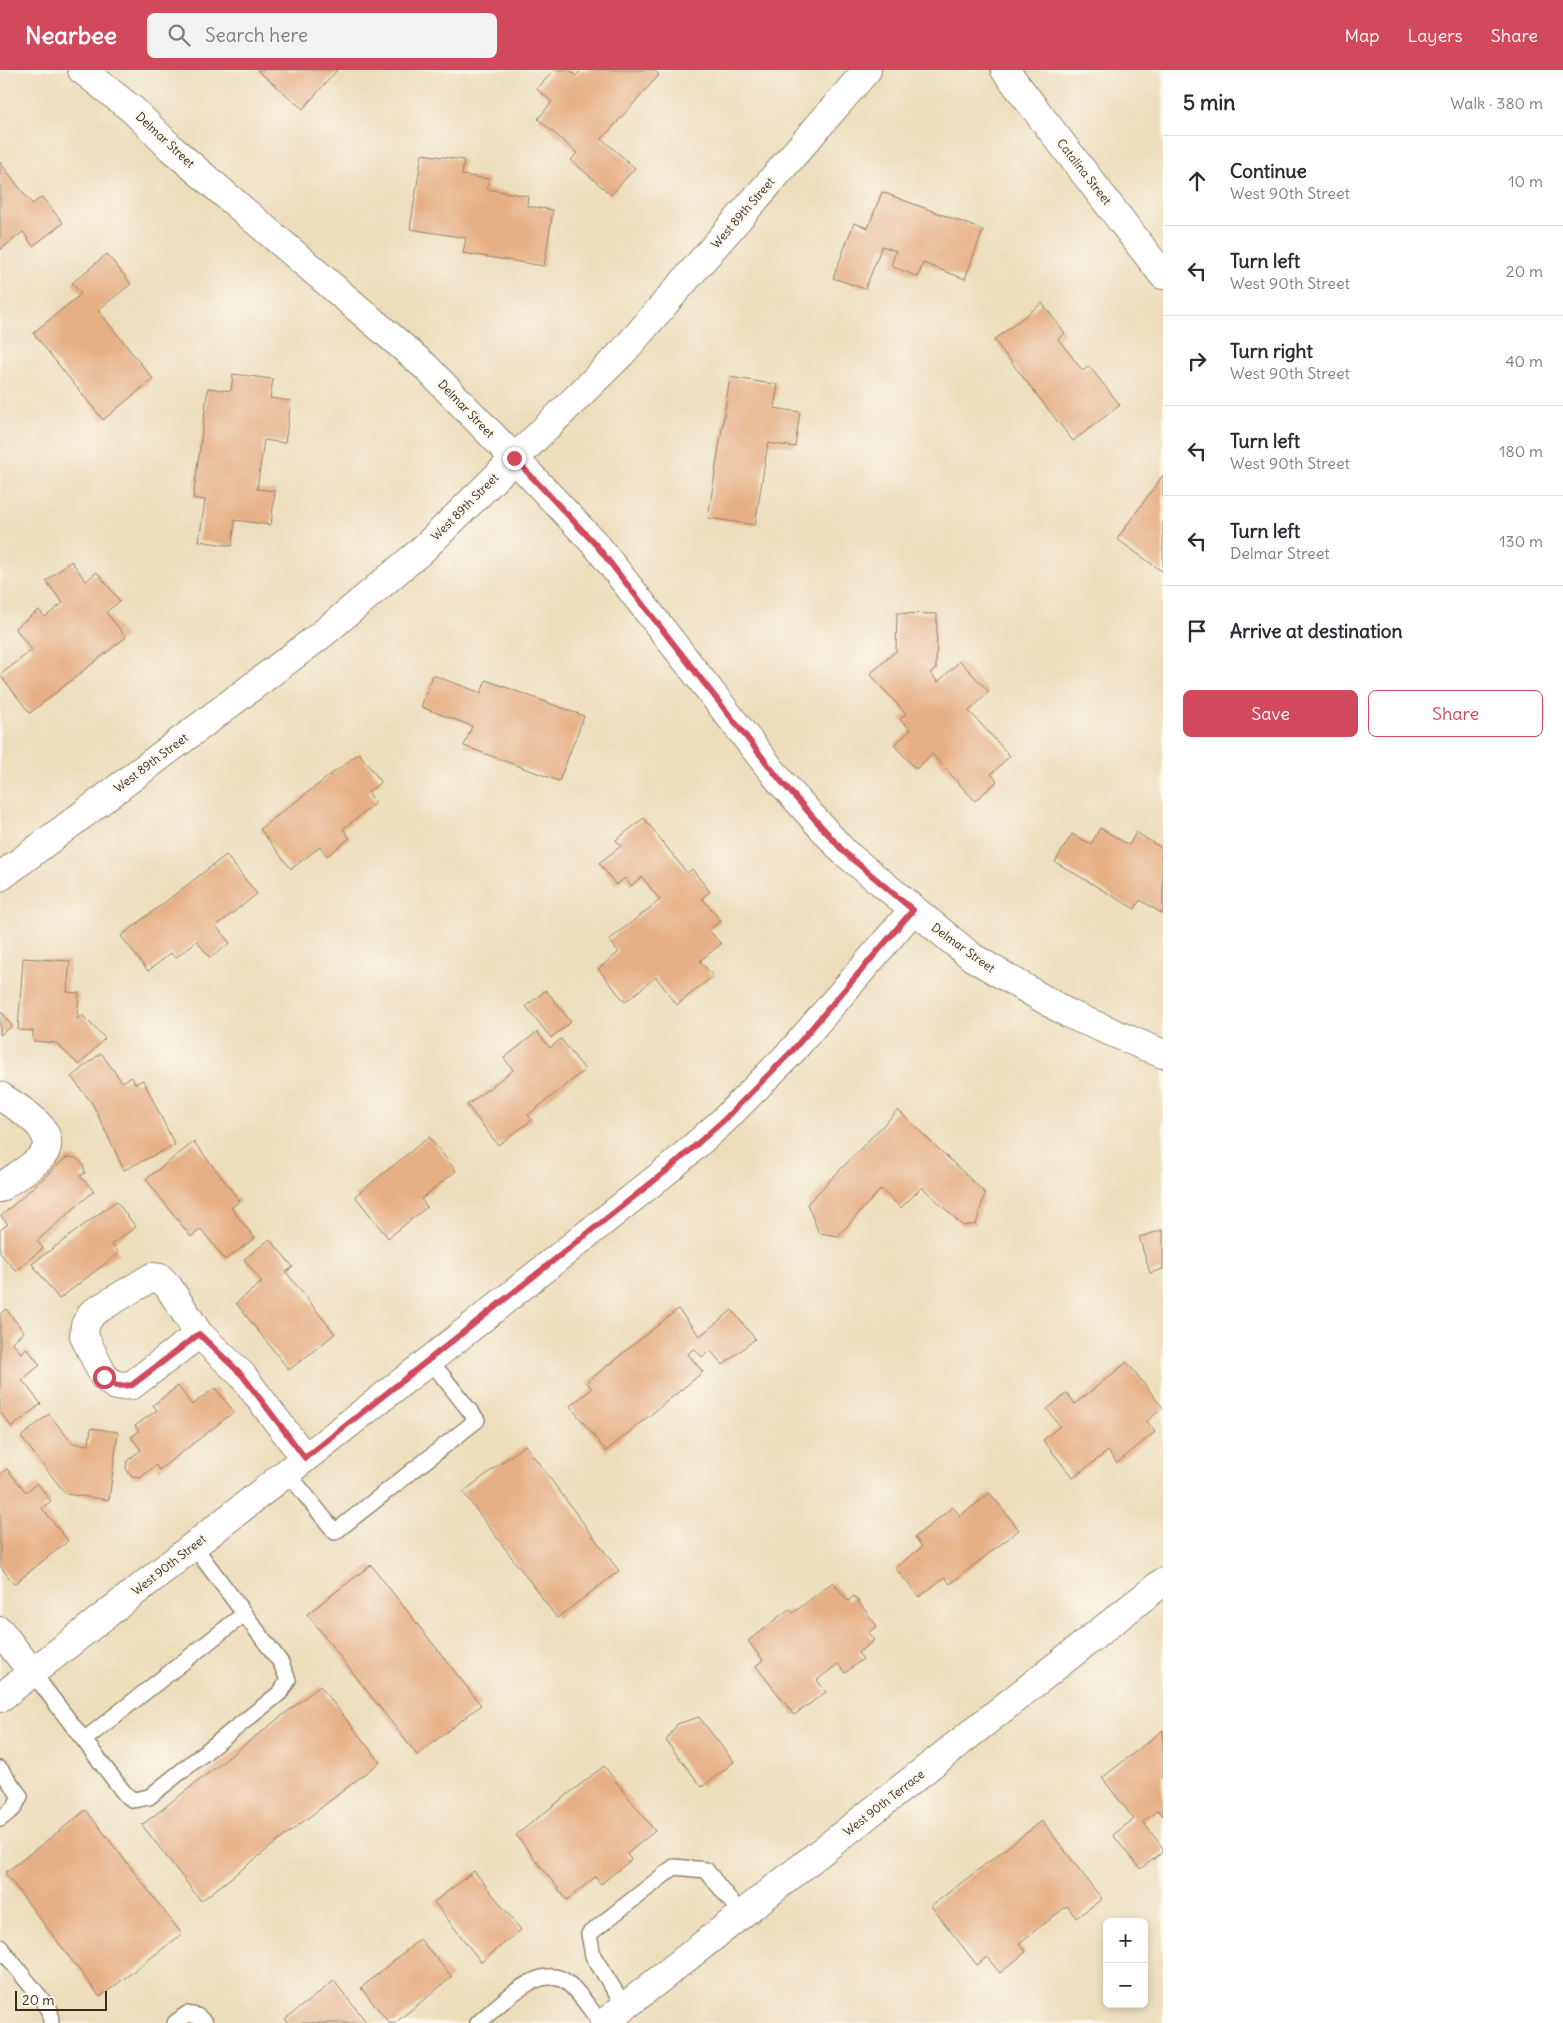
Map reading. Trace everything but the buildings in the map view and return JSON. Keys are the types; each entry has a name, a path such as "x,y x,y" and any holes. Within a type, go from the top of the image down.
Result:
{"street":[{"name":"Delmar Street","path":"82,70 133,110 172,148 426,368 514,458 597,546 780,780 844,852 972,957 1002,976 1070,1014 1163,1054"},
{"name":"West 89th Street","path":"0,877 321,635 421,551 622,353 866,70"},
{"name":"Catalina Street","path":"1006,70 1163,275"},
{"name":"West 90th Street","path":"0,1698 430,1360 670,1168 724,1120 793,1050 913,910"},
{"path":"0,1096 38,1122 46,1138 46,1147 43,1156 0,1188"},
{"path":"199,1334 242,1375 296,1465"},
{"name":"West 90th Terrace","path":"610,2018 1163,1582"},
{"path":"0,1631 32,1672"}],"lane":[{"path":"296,1465 335,1532 477,1420 430,1360"},
{"path":"32,1672 125,1794 133,1800 148,1796 188,1766 281,1692 288,1680 281,1663 193,1545"},
{"path":"84,1740 244,1614"},
{"path":"0,1769 20,1796 14,1808 0,1819"},
{"path":"610,2018 589,1934 674,1867 706,1870 742,1915"},
{"path":"0,1947 50,2010 52,2023"},
{"path":"478,2023 534,1978 552,1976 568,1983 610,2018"},
{"path":"175,2023 187,2014 197,2016 205,2023"}],"route":[{"path":"104,1377 116,1386 132,1385 199,1334 242,1375 305,1458 670,1168 724,1120 793,1050 913,910 844,852 780,780 597,546 514,458"}]}
